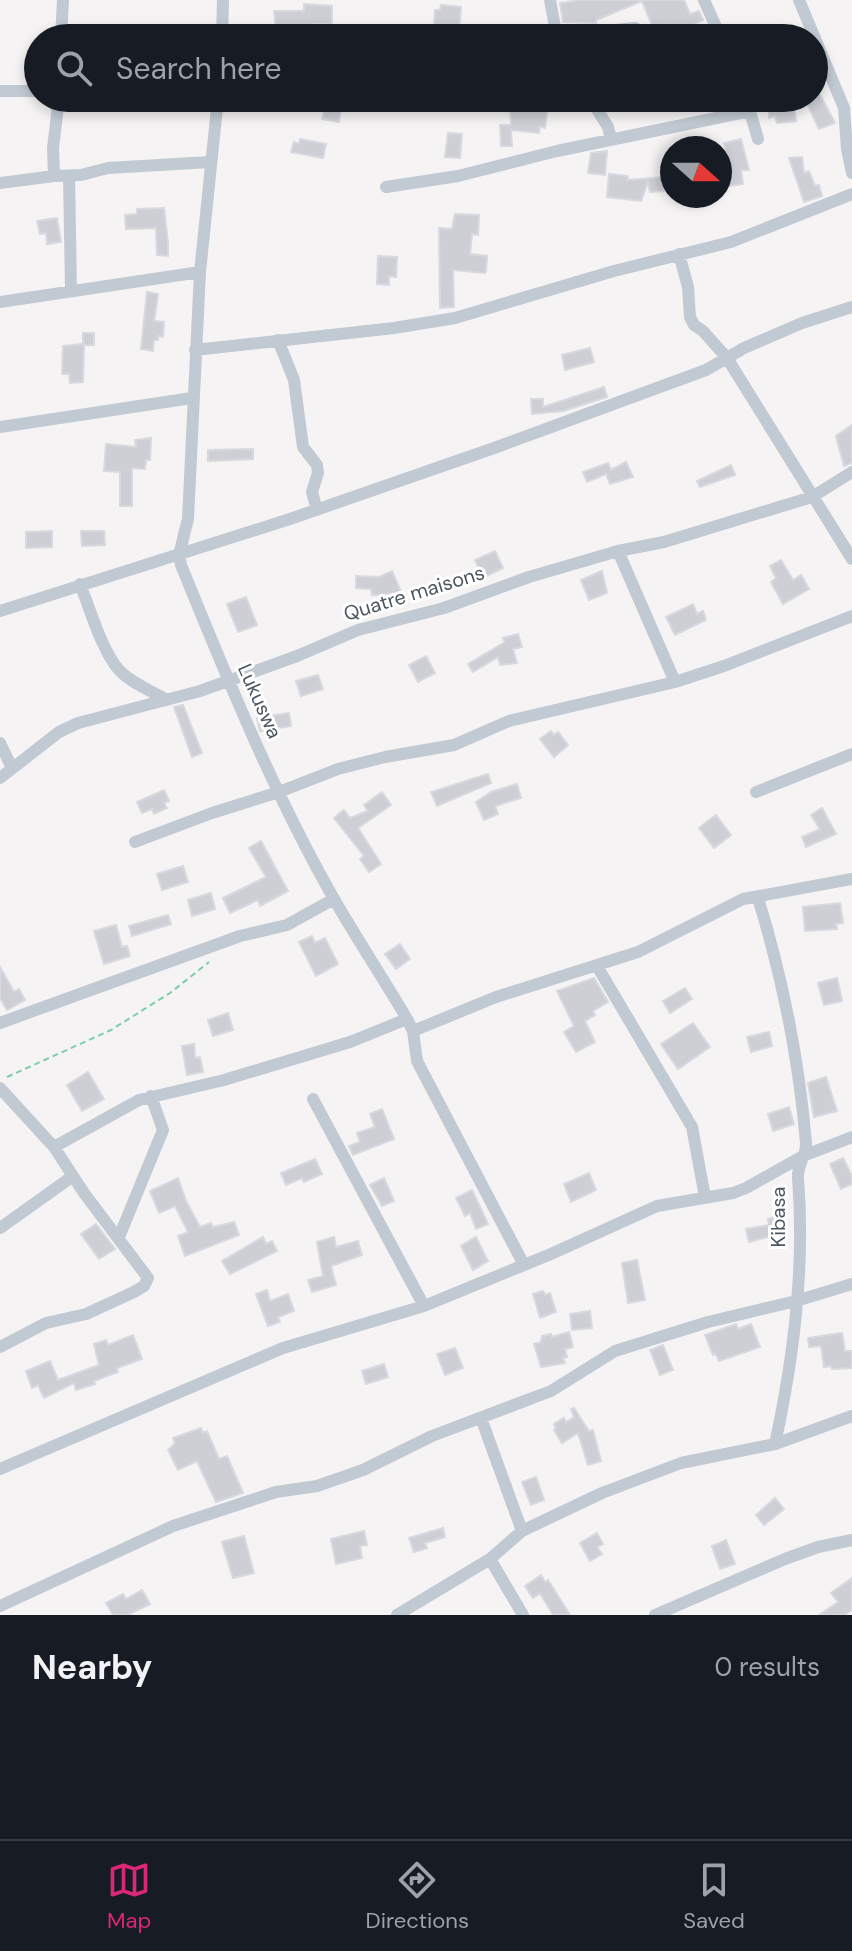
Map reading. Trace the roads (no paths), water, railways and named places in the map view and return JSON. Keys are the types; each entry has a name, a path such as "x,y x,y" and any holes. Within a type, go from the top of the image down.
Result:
{"street":[{"path":"62,24 63,0"},
{"path":"222,24 223,0"},
{"path":"550,0 554,24"},
{"path":"704,0 715,24"},
{"path":"799,0 809,24"},
{"path":"828,70 844,108 852,173"},
{"path":"0,91 24,91"},
{"path":"54,176 53,148 57,112"},
{"path":"179,555 187,529 200,272 216,112"},
{"path":"599,112 611,139"},
{"path":"386,187 471,173 717,112"},
{"path":"750,112 758,139"},
{"path":"0,183 69,176 108,168 210,162"},
{"path":"69,176 71,290"},
{"path":"195,350 437,322 740,239 852,194"},
{"path":"679,254 694,325 727,358 852,559"},
{"path":"0,302 200,272"},
{"path":"0,611 317,510 706,370 744,348 802,323 852,307"},
{"path":"278,340 294,380 303,447 317,465 318,473 312,492 317,510"},
{"path":"0,427 192,398"},
{"name":"Quatre maisons","path":"0,778 67,727 200,691 358,630 444,608 529,577 618,551 664,542 812,497 852,472"},
{"path":"618,551 675,682"},
{"name":"Lukuswa","path":"179,555 227,679 279,792 334,899 410,1025 417,1061 524,1265"},
{"path":"80,584 111,659 119,670 167,700"},
{"path":"135,842 338,769 454,745 509,721 675,682 852,616"},
{"path":"0,743 12,768"},
{"path":"756,792 852,754"},
{"path":"54,1147 125,1106 151,1096 224,1080 597,966 638,952 743,899 852,879"},
{"name":"Kibasa","path":"758,898 792,1041 807,1145 798,1179 801,1204 792,1355 775,1444"},
{"path":"0,1023 229,941 287,925 334,899"},
{"path":"597,966 692,1127 705,1197"},
{"path":"0,1088 54,1147 148,1278 144,1286 86,1314 46,1323 0,1347"},
{"path":"119,1237 163,1130 151,1096"},
{"path":"313,1099 424,1306"},
{"path":"0,1469 283,1348 424,1306 657,1206 746,1188 803,1156 852,1137"},
{"path":"0,1228 73,1176"},
{"path":"0,1606 173,1526 276,1492 317,1486 387,1460 432,1436 551,1391 615,1351 719,1319 852,1284"},
{"path":"397,1615 490,1559 522,1531 602,1493 681,1463 775,1444 852,1416"},
{"path":"481,1418 522,1531"},
{"path":"655,1615 818,1547 852,1540"},
{"path":"490,1559 523,1615"}]}
